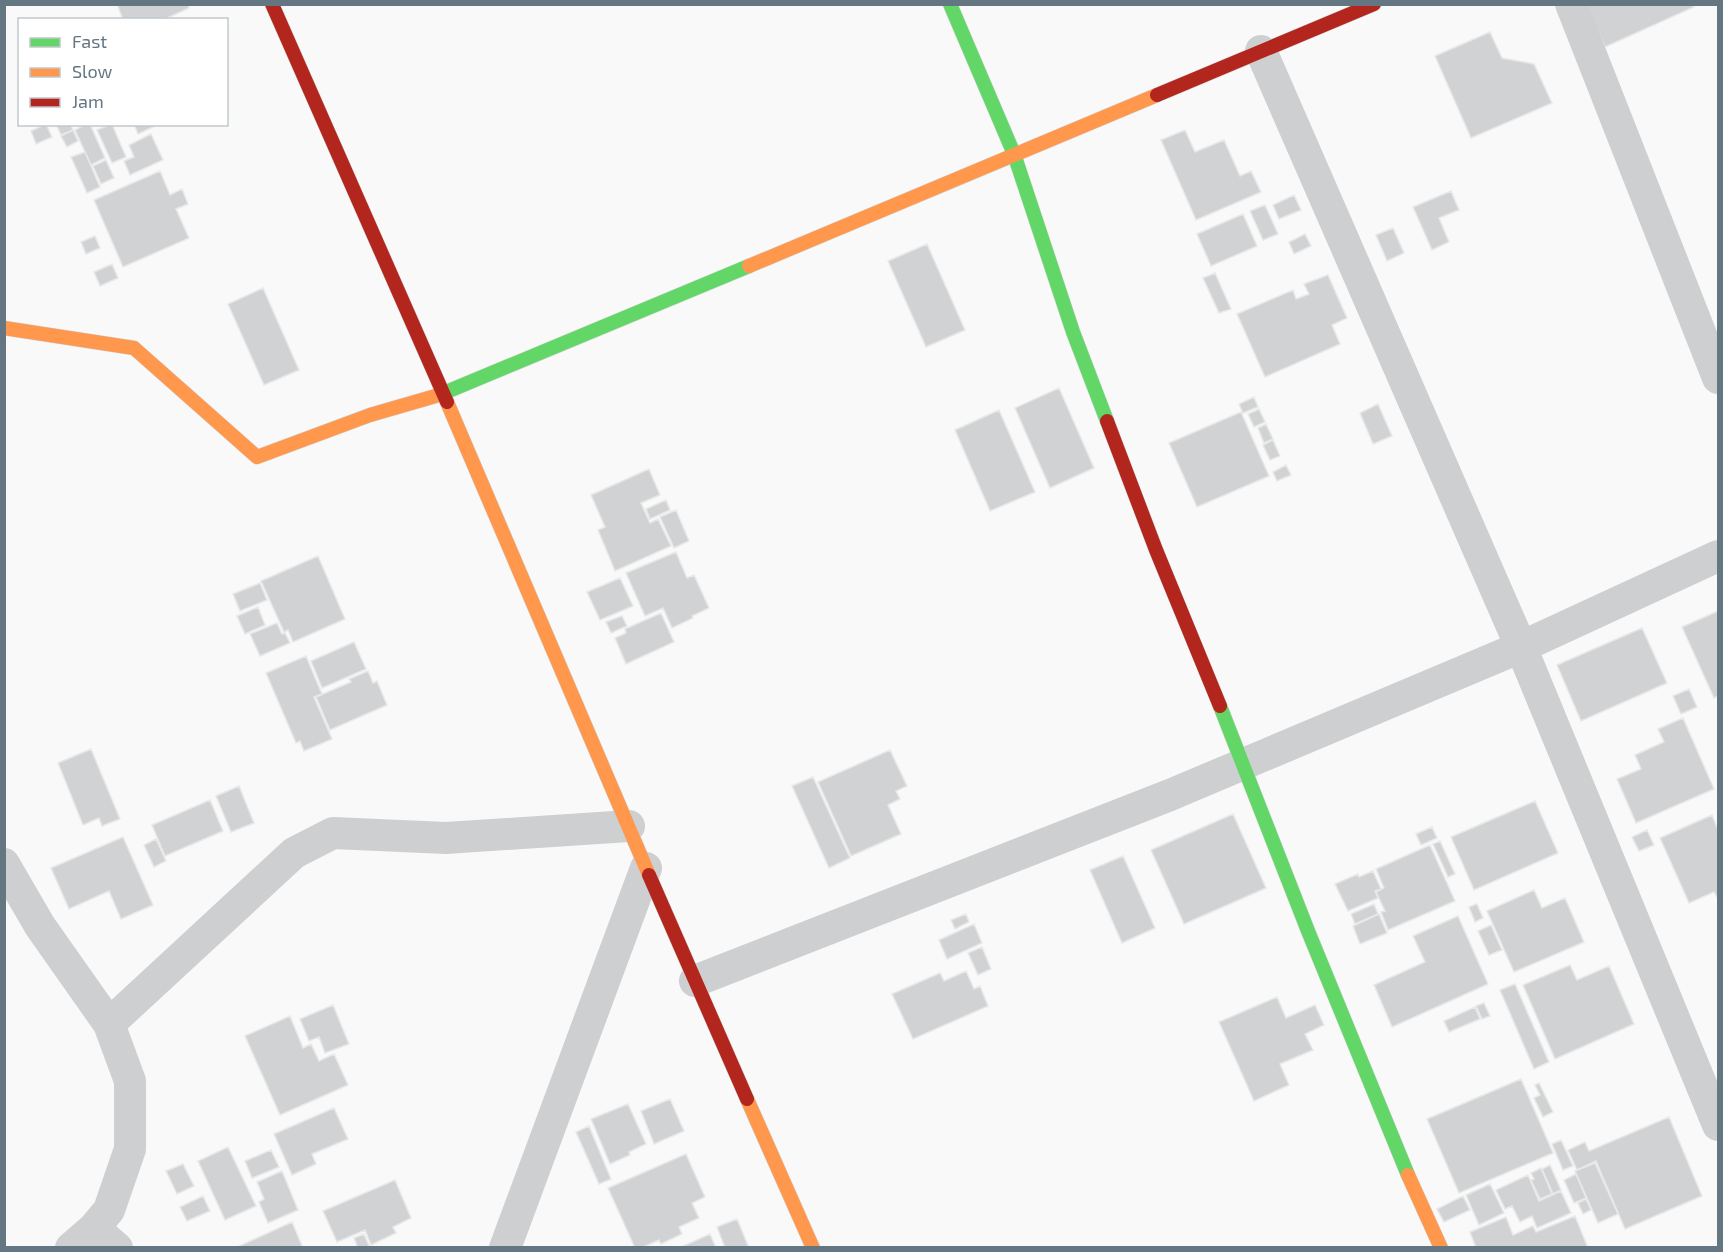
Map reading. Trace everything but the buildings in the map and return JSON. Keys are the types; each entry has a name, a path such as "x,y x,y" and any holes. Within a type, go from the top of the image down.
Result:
{"street":[{"path":"272,4 444,394 646,868 813,1248"},
{"path":"950,4 1014,154 1073,332 1156,550 1243,763 1308,931 1401,1158 1441,1248"},
{"path":"4,328 134,348 257,457 370,415 444,394 1374,4"},
{"path":"1571,4 1719,378"},
{"path":"1262,51 1521,646 1719,1125"},
{"path":"695,981 1170,795 1521,646 1719,556"},
{"path":"109,1024 294,853 333,833 446,838 628,826"},
{"path":"4,864 40,926 109,1024 130,1082 130,1149 109,1209 82,1238 117,1248"},
{"path":"505,1248 646,868"}],"traffic: fast":[{"path":"950,4 1014,154 1073,332 1107,421"},
{"path":"439,395 749,266"},
{"path":"1220,706 1308,931 1408,1175"}],"traffic: slow":[{"path":"749,266 1157,95"},
{"path":"4,328 134,348 257,457 370,415 439,395"},
{"path":"447,402 649,875"},
{"path":"747,1099 813,1248"},
{"path":"1408,1175 1441,1248"}],"traffic: jam":[{"path":"272,4 447,402"},
{"path":"1157,95 1374,4"},
{"path":"1107,421 1156,550 1220,706"},
{"path":"649,875 747,1099"}]}
